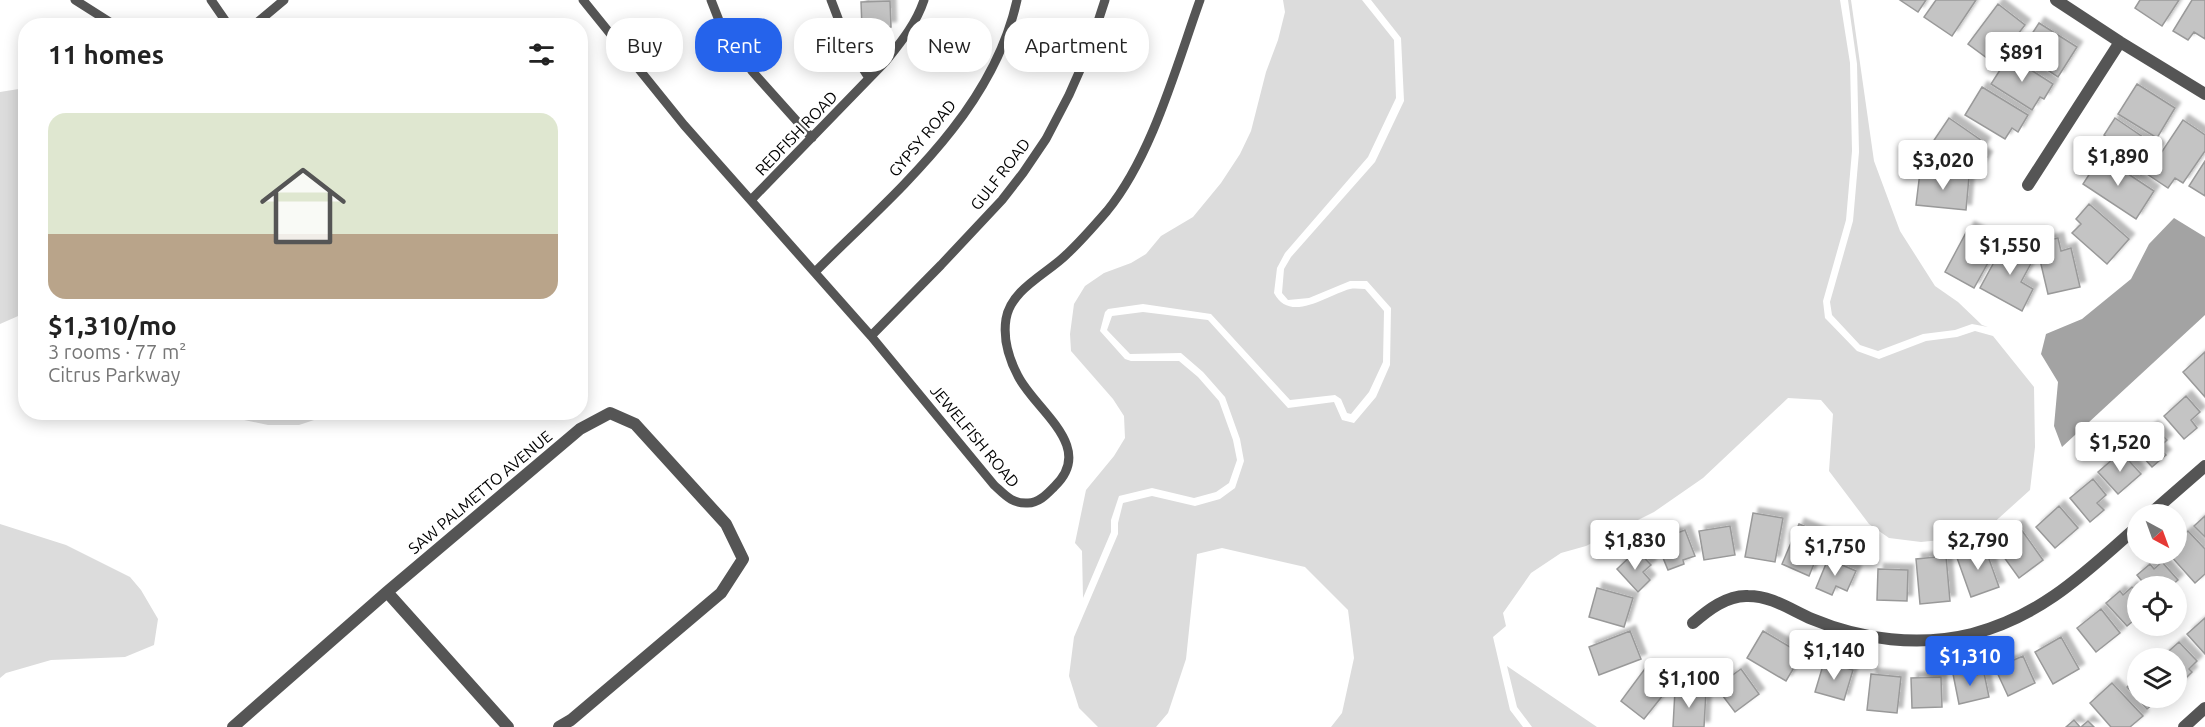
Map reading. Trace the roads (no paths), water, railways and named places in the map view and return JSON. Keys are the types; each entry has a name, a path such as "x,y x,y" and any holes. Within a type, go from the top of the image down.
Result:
{"street":[{"path":"2056,0 2205,94"},
{"path":"2028,185 2120,42"},
{"name":"SAW PALMETTO AVENUE","path":"233,727 387,592 580,429 610,413 635,424 726,524 743,559 721,593 571,720 559,727"},
{"path":"2162,504 2205,466"},
{"path":"1693,623 1733,597 1747,596 1765,598 1811,619 1873,636 1916,640 1972,634 2026,614 2051,600 2127,536"},
{"path":"387,592 508,727"},
{"path":"2184,727 2205,708"}],"lane":[{"path":"75,0 103,18"},
{"path":"211,0 223,18"},
{"path":"263,18 284,0"},
{"name":"JEWELFISH ROAD","path":"583,0 684,125 871,336 994,485 1010,500 1018,503 1031,503 1041,499 1062,480 1068,464 1068,447 1059,429 1018,377 1008,353 1006,320 1010,308 1025,288 1065,256 1084,237 1109,208 1128,179 1151,134 1200,0"},
{"path":"711,0 722,28 752,71 812,138"},
{"path":"831,0 849,47 869,78"},
{"name":"REDFISH ROAD","path":"752,200 903,40 916,20 924,0"},
{"name":"GYPSY ROAD","path":"815,272 912,177 947,137 991,68 1006,36 1017,0"},
{"name":"GULF ROAD","path":"871,336 1002,200 1023,173 1046,139 1069,95 1088,52 1105,0"}]}
